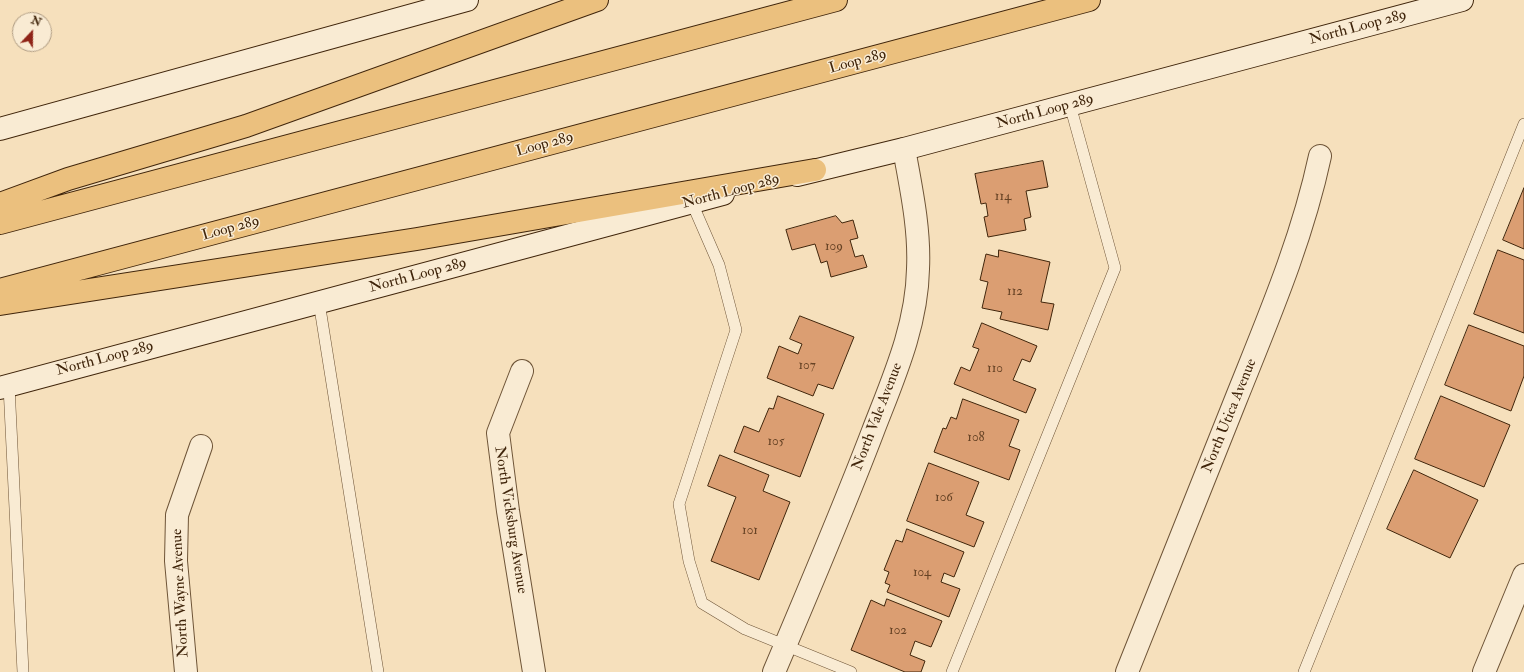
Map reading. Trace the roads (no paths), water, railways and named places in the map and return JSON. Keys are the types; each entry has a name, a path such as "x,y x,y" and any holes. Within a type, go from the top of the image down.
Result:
{"highway":[{"path":"0,204 68,179 246,126 597,0"},
{"path":"0,223 836,0"},
{"name":"Loop 289","path":"0,290 1089,0"},
{"path":"0,304 417,239 815,170"}],"main road":[{"path":"0,129 467,0"},
{"name":"North Loop 289","path":"4,387 815,170 904,149 1462,0"},
{"name":"North Vale Avenue","path":"774,672 837,525 902,356 914,308 918,269 915,214 904,149"},
{"name":"North Utica Avenue","path":"1127,672 1258,345 1298,239 1320,156"},
{"name":"North Vicksburg Avenue","path":"522,371 498,433 508,511 534,672"},
{"name":"North Wayne Avenue","path":"186,672 176,561 177,514 201,446"},
{"path":"1484,672 1524,574"}],"lane":[{"path":"952,672 1115,268 1070,105"},
{"path":"1304,672 1524,124"},
{"path":"692,203 719,266 736,330 679,504 689,561 702,603 745,629 851,672"},
{"path":"319,302 378,672"},
{"path":"4,387 23,672"}]}
